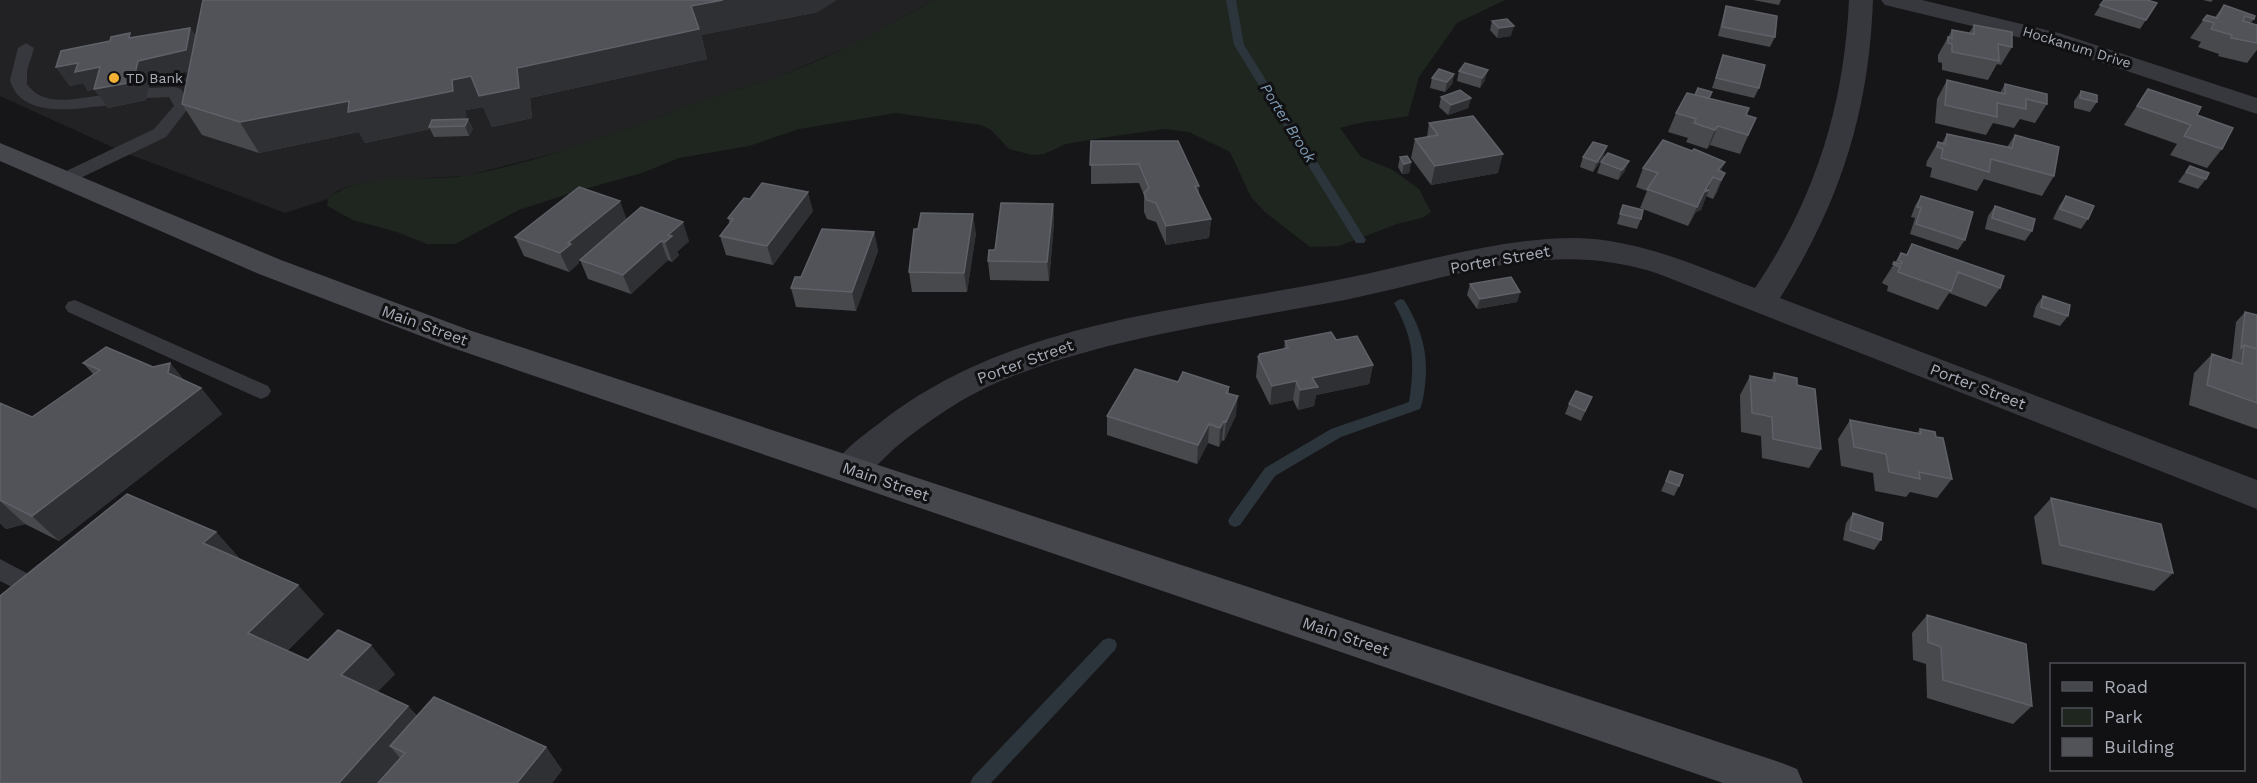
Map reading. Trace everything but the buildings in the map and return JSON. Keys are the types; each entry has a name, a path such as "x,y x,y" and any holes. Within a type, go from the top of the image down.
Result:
{"main road":[{"name":"Main Street","path":"0,151 270,267 380,309 1782,783"}],"street":[{"path":"1762,301 1802,230 1836,147 1855,76 1861,0"},
{"name":"Hockanum Drive","path":"1893,0 2050,38 2257,106"},
{"name":"Porter Street","path":"849,469 896,428 954,389 988,372 1059,346 1142,325 1340,290 1511,254 1572,248 1620,252 1670,267 2257,495"}],"lane":[{"path":"26,48 18,73 19,84 28,96 52,106 109,100"},
{"path":"64,179 160,133 182,106 175,92 147,93"},
{"path":"75,307 261,392"},
{"path":"0,570 24,583"}],"shaded area":[{"path":"0,0 934,0 853,45 776,78 710,98 575,148 465,176 389,180 350,186 337,191 328,199 285,213 123,152 0,96"}],"green space":[{"path":"934,0 1505,0 1457,23 1419,77 1408,116 1357,123 1340,128 1361,157 1393,170 1419,189 1431,212 1422,218 1397,224 1339,246 1310,247 1265,212 1251,197 1230,152 1189,132 1164,129 1101,138 1066,144 1044,154 1032,155 1009,149 991,130 981,125 896,113 799,129 749,146 679,158 642,173 519,210 455,244 427,244 397,232 353,220 327,206 328,199 358,184 395,179 452,177 498,169 638,125 703,100 796,70 856,42"}],"waterway":[{"name":"Porter Brook","path":"1231,0 1239,45 1360,240"},
{"path":"1235,521 1270,472 1336,433 1415,405 1420,352 1414,329 1400,303"},
{"path":"979,783 1109,645"}],"place":[{"name":"TD Bank","path":"114,78"}]}
